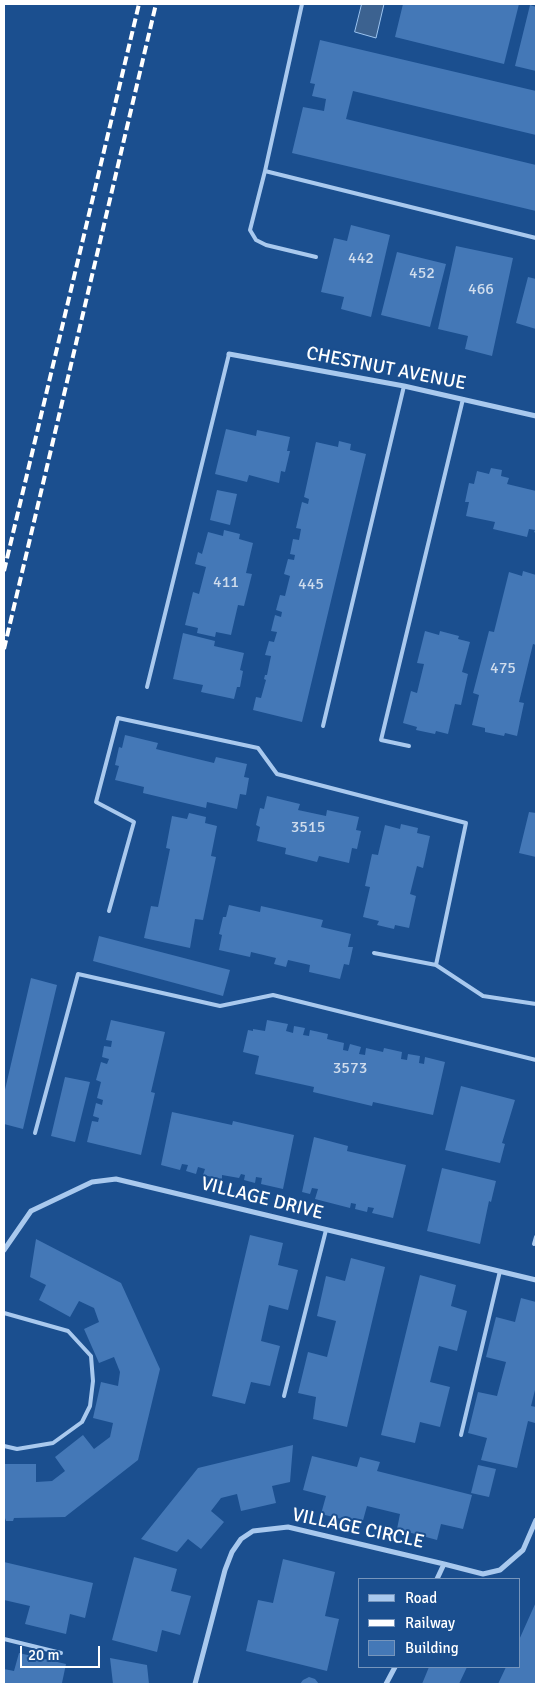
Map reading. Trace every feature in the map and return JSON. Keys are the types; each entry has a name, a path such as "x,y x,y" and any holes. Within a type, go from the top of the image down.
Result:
{"street":[{"name":"CHESTNUT AVENUE","path":"229,354 404,386 536,416"},
{"name":"VILLAGE DRIVE","path":"4,1250 31,1211 92,1182 116,1179 536,1280"},
{"name":"VILLAGE CIRCLE","path":"195,1684 225,1570 232,1552 241,1539 252,1531 288,1527 483,1574 500,1570 523,1550 536,1520"},
{"name":"VILLAGE CIRCLE","path":"437,1578 444,1564"},
{"path":"386,1684 394,1668"}],"lane":[{"path":"302,4 250,230 256,240 266,245 316,257"},
{"path":"265,171 536,238"},
{"path":"147,687 229,354"},
{"path":"323,726 404,386"},
{"path":"410,746 381,740 462,399"},
{"path":"109,911 134,822 96,802 118,718 258,748 277,774 466,823 436,965"},
{"path":"374,953 436,965 483,996 536,1004"},
{"path":"35,1133 78,974 220,1006 274,995 536,1060"},
{"path":"284,1396 326,1230"},
{"path":"534,1244 536,1237"},
{"path":"460,1435 500,1271"},
{"path":"4,1313 68,1330 91,1356 93,1381 90,1406 82,1422 53,1444 17,1449 4,1446"},
{"path":"4,1639 61,1653"}],"water":[{"path":"362,4 384,4 376,38 355,32"}],"building":[{"path":"403,4 519,4 504,64 395,37"},
{"path":"530,5 536,7 536,71 515,66"},
{"path":"320,40 536,91 536,135 353,91 346,119 536,165 536,211 292,153 303,107 324,111 326,99 312,96 315,84 310,83"},
{"path":"351,225 390,235 371,317 341,309 344,297 321,292 334,238 347,241"},
{"path":"456,246 513,258 492,356 465,349 468,336 438,329"},
{"path":"397,252 446,264 430,327 381,315"},
{"path":"528,277 536,279 536,329 516,323"},
{"path":"226,429 256,436 257,430 290,437 287,451 290,451 285,472 281,471 279,483 249,475 247,482 215,474"},
{"path":"339,441 351,444 350,450 366,454 302,722 253,710 256,697 261,698 266,680 264,679 265,675 267,675 271,656 265,655 269,641 274,642 277,632 271,631 275,615 281,617 282,612 276,610 280,595 285,596 290,576 284,574 288,559 294,560 295,555 290,554 293,539 299,540 301,529 296,528 302,502 308,504 309,499 304,497 316,442 338,447"},
{"path":"491,468 502,470 501,476 509,478 507,484 536,491 536,533 534,532 535,530 529,529 527,537 493,529 495,522 466,516 469,502 465,502 469,483 474,484 477,471 489,474"},
{"path":"217,490 237,494 230,525 210,520"},
{"path":"224,530 240,534 239,539 253,543 246,573 252,574 244,606 238,605 231,635 216,632 215,637 197,633 198,628 185,625 193,592 199,594 206,567 195,564 198,552 202,554 208,532 223,536"},
{"path":"523,571 536,575 536,645 533,644 519,702 524,703 517,736 505,733 504,736 485,732 485,728 472,725 479,695 473,693 489,631 494,632 509,572 522,576"},
{"path":"425,631 439,635 440,631 459,636 458,639 470,642 462,672 468,674 461,705 455,704 448,734 436,731 435,734 416,730 417,727 403,723 411,691 417,693 424,664 417,663"},
{"path":"183,633 215,641 214,646 244,653 240,670 243,671 240,687 237,687 234,699 201,692 203,685 173,679"},
{"path":"125,735 158,743 156,749 214,763 216,757 247,764 244,777 249,778 246,795 240,794 237,809 207,802 206,808 143,793 144,787 115,780 119,766 115,765 119,747 122,748"},
{"path":"267,796 300,804 298,810 326,816 327,810 359,817 356,830 361,831 357,849 352,848 349,863 319,856 317,862 285,854 286,848 257,841 260,827 256,825 260,808 264,809"},
{"path":"529,812 536,813 536,857 519,853"},
{"path":"189,813 206,817 205,823 217,826 211,856 216,857 203,920 195,919 190,948 144,938 151,906 158,907 170,849 166,848 172,816 187,819"},
{"path":"401,824 418,828 417,833 430,836 423,868 417,866 410,894 416,896 409,928 395,925 394,929 377,925 379,921 363,917 370,887 365,886 372,854 378,855 385,825 400,829"},
{"path":"229,905 260,912 261,906 323,920 321,927 351,934 348,947 353,947 349,965 344,964 340,979 309,972 310,965 288,960 286,967 274,964 276,958 251,952 250,957 219,950 222,935 219,934 223,917 226,917"},
{"path":"99,936 230,970 223,996 93,961"},
{"path":"31,978 57,985 23,1129 4,1124 4,1094"},
{"path":"111,1020 165,1032 151,1092 155,1093 141,1155 87,1142 92,1121 98,1122 99,1118 93,1116 96,1103 102,1105 103,1100 97,1098 101,1082 96,1080 101,1062 107,1064 109,1059 102,1057 104,1046 111,1047 112,1041 106,1040"},
{"path":"267,1020 288,1024 286,1031 293,1033 294,1026 305,1028 303,1035 309,1036 310,1030 328,1034 327,1039 344,1043 343,1050 348,1051 350,1044 361,1047 359,1054 365,1055 366,1048 383,1052 384,1048 402,1052 401,1059 407,1060 408,1054 420,1056 419,1063 424,1064 425,1057 445,1062 433,1115 373,1102 372,1106 313,1092 314,1087 255,1074 259,1056 243,1052 248,1030 265,1031"},
{"path":"65,1077 90,1082 75,1142 51,1136"},
{"path":"461,1086 515,1100 502,1143 505,1144 500,1163 445,1150"},
{"path":"172,1112 232,1125 233,1121 294,1135 283,1189 261,1184 262,1178 256,1177 255,1183 244,1180 245,1175 241,1174 239,1178 222,1175 222,1179 203,1175 205,1169 198,1167 196,1174 186,1171 188,1165 182,1164 180,1170 161,1165"},
{"path":"314,1137 348,1146 347,1151 406,1165 393,1218 372,1213 374,1208 368,1207 367,1212 355,1209 356,1204 351,1203 350,1208 315,1199 318,1189 312,1188 310,1194 302,1192"},
{"path":"442,1168 496,1181 491,1202 489,1201 480,1244 427,1231"},
{"path":"250,1235 283,1243 278,1265 298,1270 288,1310 269,1305 261,1341 280,1346 270,1386 251,1382 245,1404 212,1396"},
{"path":"36,1239 121,1283 160,1369 138,1460 65,1517 14,1518 13,1521 6,1521 4,1518 4,1464 36,1464 36,1482 52,1481 65,1471 55,1457 83,1435 94,1449 110,1437 113,1423 93,1418 101,1382 118,1386 120,1372 114,1357 99,1363 84,1329 99,1322 94,1308 79,1301 70,1317 39,1300 46,1285 30,1277"},
{"path":"351,1258 385,1267 347,1427 313,1419 316,1397 298,1393 308,1352 327,1357 336,1321 317,1316 326,1276 345,1281"},
{"path":"420,1275 456,1285 451,1306 467,1311 457,1351 439,1346 430,1382 450,1387 440,1427 420,1422 415,1443 381,1435"},
{"path":"521,1298 536,1302 536,1386 531,1406 536,1407 536,1416 535,1423 528,1421 517,1468 481,1460 487,1438 468,1433 478,1392 497,1396 506,1362 486,1357 496,1317 515,1322"},
{"path":"293,1445 290,1482 272,1486 276,1503 241,1511 237,1494 221,1498 211,1511 224,1522 201,1549 188,1539 177,1552 141,1539 198,1468"},
{"path":"312,1456 357,1467 360,1457 380,1462 377,1471 472,1495 463,1529 441,1524 437,1540 397,1529 400,1514 367,1506 362,1524 321,1514 326,1496 303,1490"},
{"path":"478,1465 496,1469 489,1497 471,1493"},
{"path":"134,1557 177,1569 171,1591 191,1596 180,1635 162,1630 157,1652 112,1640"},
{"path":"283,1559 335,1572 325,1616 339,1619 327,1671 246,1651 258,1600 273,1603"},
{"path":"4,1562 93,1583 85,1618 70,1614 66,1634 25,1624 30,1606 4,1600"},
{"path":"536,1602 536,1684 498,1684 506,1668 520,1668 520,1638"},
{"path":"19,1653 66,1664 62,1683 65,1684 4,1684 4,1669 14,1671"},
{"path":"110,1658 147,1665 149,1684 113,1684"},
{"path":"429,1668 467,1668 459,1684 422,1684"},
{"path":"309,1677 315,1679 319,1684 300,1684"}],"railway":[{"path":"4,571 139,4"},
{"path":"4,649 156,4"}]}
